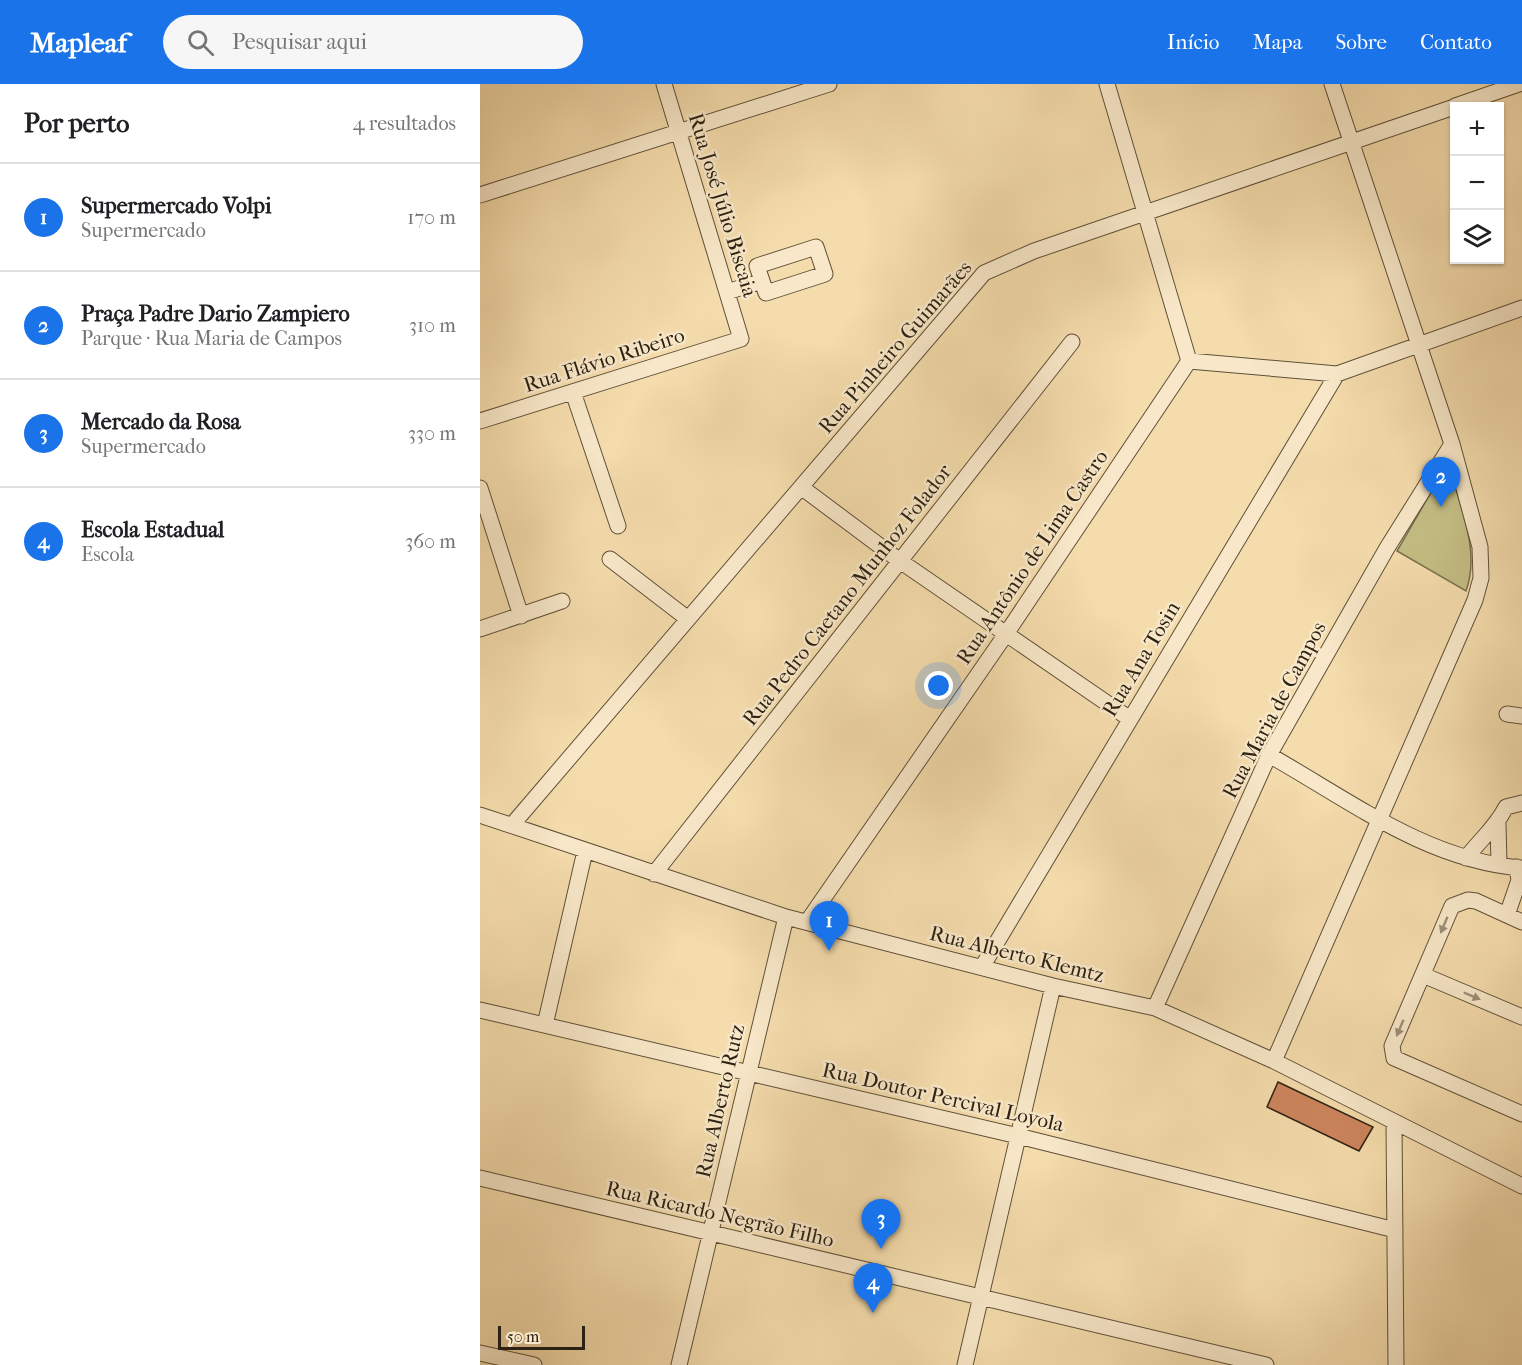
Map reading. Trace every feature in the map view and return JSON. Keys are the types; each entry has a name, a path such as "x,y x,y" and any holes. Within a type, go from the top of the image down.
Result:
{"street":[{"name":"Rua José Júlio Biscaia","path":"664,84 741,339"},
{"path":"480,195 829,84"},
{"path":"1107,84 1148,214 1189,361 1337,374 1418,343 1522,308"},
{"path":"1274,1061 1475,600 1481,578 1480,547 1452,444 1332,84"},
{"name":"Rua Pinheiro Guimarães","path":"1469,102 1519,84"},
{"name":"Rua Pinheiro Guimarães","path":"512,825 984,273 1034,251 1148,214 1450,109"},
{"path":"727,292 762,281"},
{"name":"Rua Flávio Ribeiro","path":"480,422 741,339"},
{"name":"Rua Pedro Caetano Munhoz Folador","path":"654,874 1072,342"},
{"name":"Rua Antônio de Lima Castro","path":"807,922 1006,634 1189,361"},
{"name":"Rua Ana Tosin","path":"982,967 1337,374"},
{"path":"573,392 618,526"},
{"name":"Rua Maria de Campos","path":"1155,1008 1269,754 1387,548 1452,444"},
{"path":"801,487 900,561 1130,719"},
{"path":"480,488 521,616"},
{"path":"610,559 688,619"},
{"path":"480,629 562,601"},
{"path":"1269,754 1425,845 1467,858 1520,868 1519,880 1507,915"},
{"path":"1467,858 1484,836 1498,824 1506,807 1517,802 1522,803"},
{"name":"Rua Alberto Klemtz","path":"480,815 786,917 1053,986 1155,1008 1274,1061 1522,1186"},
{"path":"1498,824 1499,865"},
{"path":"545,1025 585,851"},
{"path":"1522,922 1476,901 1468,900 1452,906 1392,1046 1394,1058 1522,1114"},
{"name":"Rua Alberto Rutz","path":"679,1365 786,917"},
{"path":"1423,975 1522,1017"},
{"path":"965,1365 1053,986"},
{"name":"Rua Doutor Percival Loyola","path":"480,1010 1018,1136 1395,1230"},
{"path":"1394,1122 1396,1365"},
{"name":"Rua Ricardo Negrão Filho","path":"480,1178 1260,1364"},
{"path":"480,1353 534,1365"}],"shaded area":[{"path":"1448,463 1470,543 1470,575 1466,591 1397,551"}],"building":[{"path":"1278,1082 1373,1127 1359,1151 1267,1107"}],"place":[{"name":"Praça Padre Dario Zampiero","path":"1441,507"},
{"name":"Supermercado Volpi","path":"829,951"},
{"name":"Mercado da Rosa","path":"881,1249"},
{"name":"Escola Estadual","path":"873,1313"}]}
